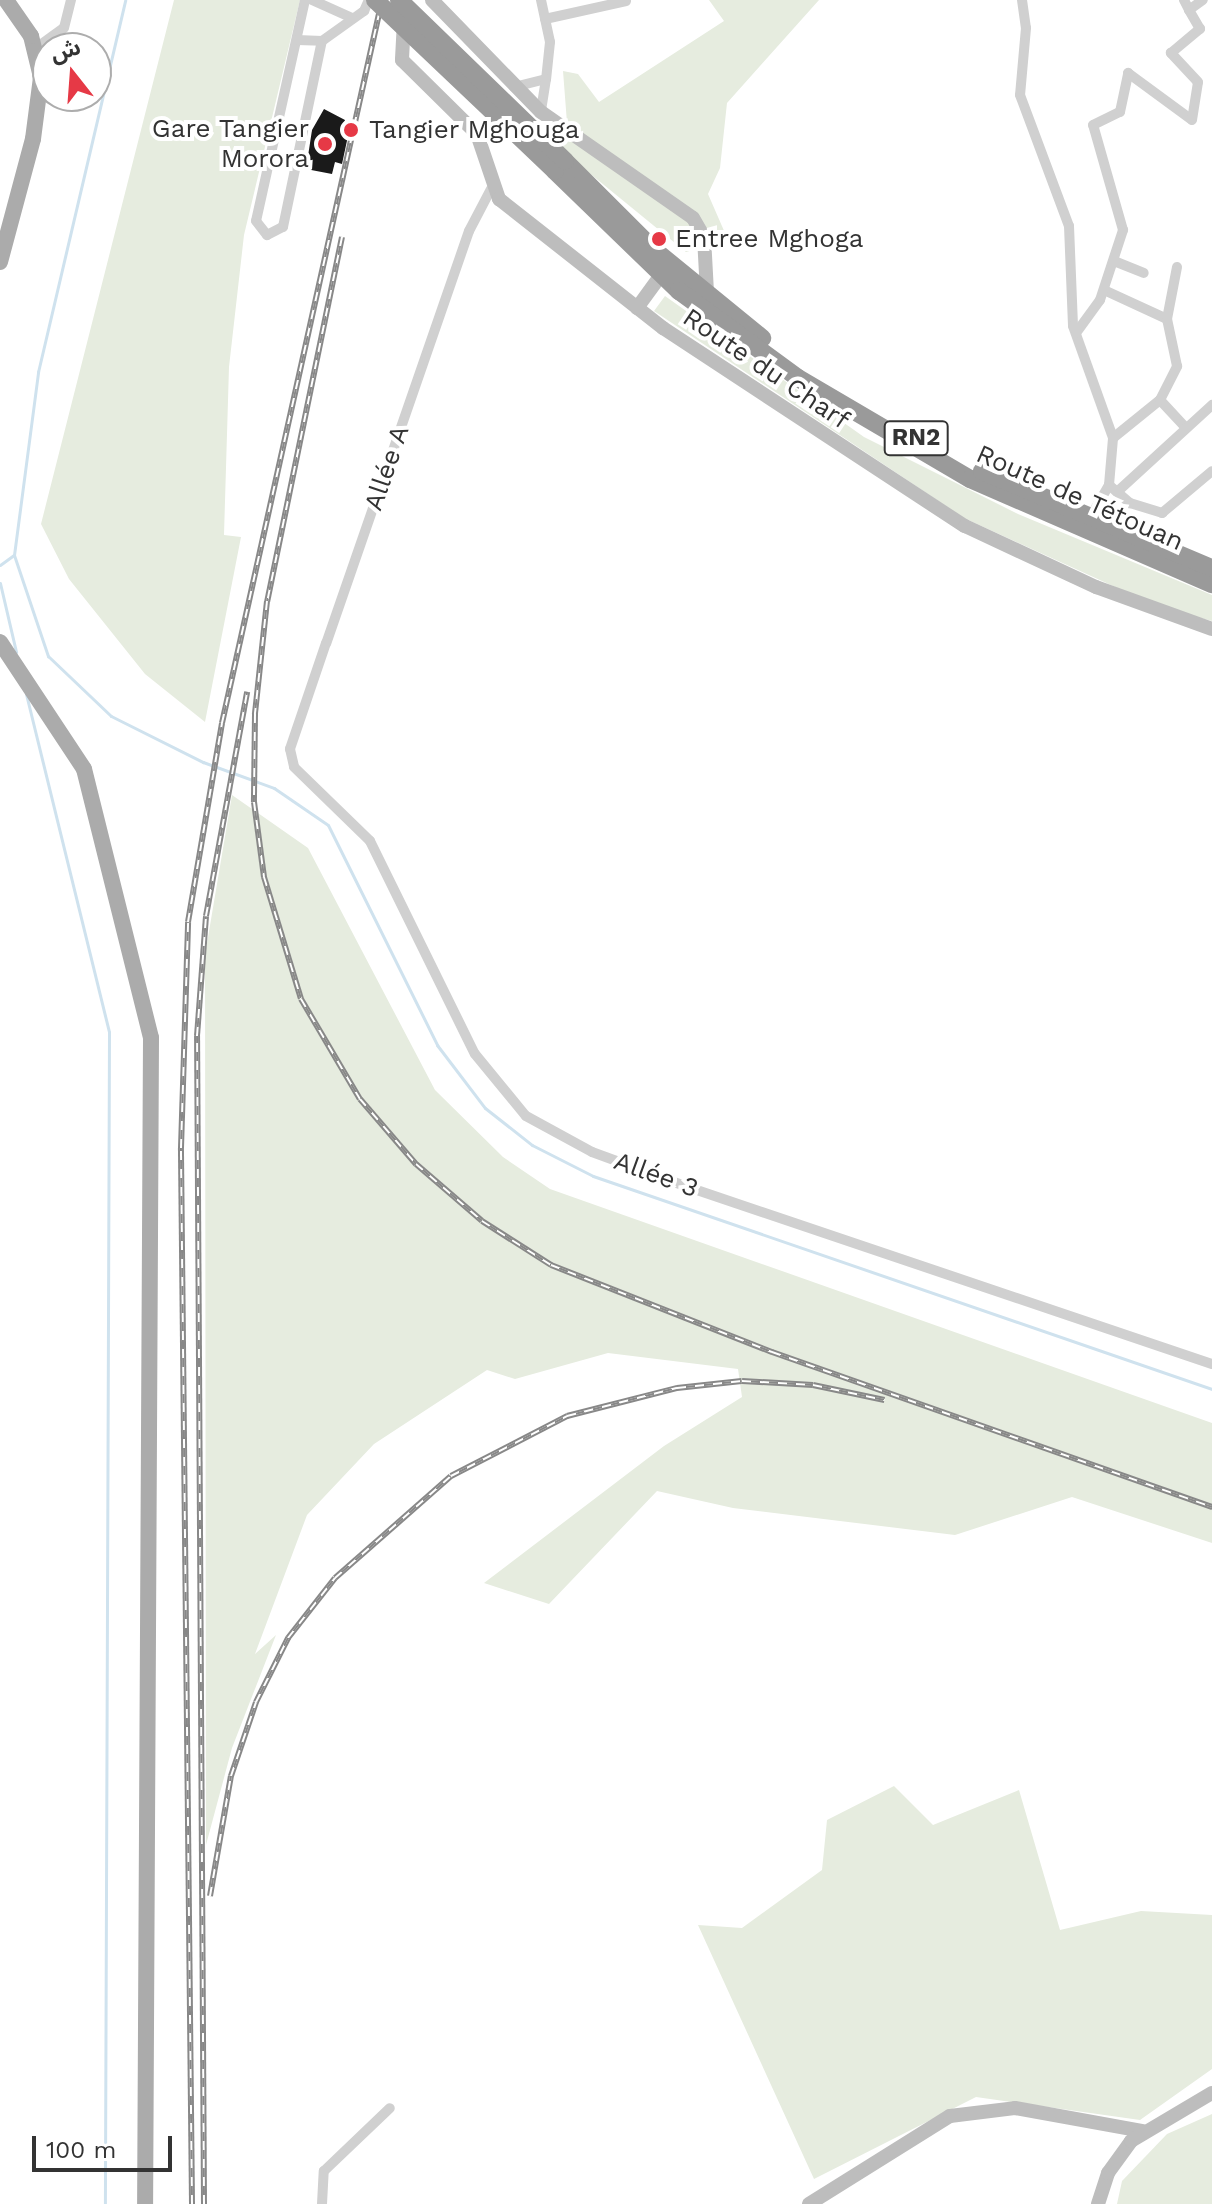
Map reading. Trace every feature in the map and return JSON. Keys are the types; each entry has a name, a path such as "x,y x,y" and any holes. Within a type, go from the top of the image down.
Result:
{"highway":[{"name":"Route de Tétouan","path":"372,0 653,249 798,364 901,430 1090,519 1212,568"},
{"name":"Route de Tétouan","path":"399,0 661,275 798,378 936,462 1212,584"}],"main road":[{"path":"6,0 32,42"},
{"path":"0,262 33,139 36,112"},
{"path":"0,642 64,729 103,832 139,976 153,1066 145,2204"}],"street":[{"path":"58,32 64,28 71,0"},
{"path":"305,0 256,221 267,235 283,227 322,41"},
{"path":"312,0 352,18"},
{"path":"297,40 322,41 372,0"},
{"path":"410,0 399,55 484,145 491,189"},
{"path":"432,0 541,112 685,210 704,237 707,293"},
{"path":"541,0 550,42 541,112"},
{"path":"1022,0 1026,28 1020,95 1069,226 1076,333 1113,438 1113,488 1130,503 1162,513 1212,471"},
{"path":"1076,333 1104,290 1122,222 1103,175 1093,125 1120,112 1128,73 1192,120 1198,82 1171,53 1200,29 1187,5 1203,0"},
{"path":"545,19 626,1"},
{"path":"514,87 546,79"},
{"name":"Route du Charf","path":"491,189 637,308 877,473 965,526 1096,587 1212,629"},
{"name":"Allée A","path":"290,749 469,231 491,189"},
{"path":"653,249 688,261 704,237"},
{"path":"1114,261 1144,273"},
{"path":"1113,438 1160,400 1177,366 1167,319 1177,267"},
{"path":"637,308 661,275"},
{"path":"1104,290 1167,319"},
{"path":"1160,400 1186,428"},
{"path":"1090,519 1113,488 1212,405"},
{"name":"Allée 3","path":"290,749 298,773 370,841 475,1054 526,1116 592,1152 685,1186 1212,1364"},
{"path":"1098,2204 1117,2158 1143,2131 1212,2093"},
{"path":"322,2204 324,2171 390,2108"},
{"path":"809,2204 950,2116 1015,2108 1143,2131"}],"shaded area":[{"path":"174,0 300,0 244,235 229,367 224,535 241,537 205,722 145,674 69,579 41,524"},
{"path":"709,0 819,0 727,103 720,168 708,194 725,233 717,243 686,252 555,145 567,123 563,71 578,74 599,102 724,21"},
{"path":"665,296 864,437 1018,514 1212,595 1212,621 1159,607 964,518 654,311"},
{"path":"232,795 308,848 435,1090 503,1157 550,1189 1212,1423 1212,1543 1072,1497 955,1535 733,1508 657,1491 549,1604 484,1583 664,1446 742,1397 738,1369 608,1353 515,1379 487,1370 374,1444 307,1515 255,1654 276,1635 232,1748 206,1845 205,955"},
{"path":"894,1786 933,1825 1019,1790 1060,1930 1141,1911 1212,1915 1212,2069 1140,2120 976,2097 814,2179 698,1925 742,1928 822,1870 827,1820"},
{"path":"1212,2114 1212,2204 1117,2204 1122,2181 1167,2134"}],"building":[{"name":"Gare Tangier Morora","path":"324,109 345,120 342,134 348,136 342,164 335,162 332,174 306,169 312,130"}],"waterway":[{"path":"0,565 14,555 38,372 125,0"},
{"path":"14,555 48,656 111,716 203,762 274,788 328,825 437,1045 485,1108 532,1145 593,1176 1212,1389"},
{"path":"0,583 16,652"},
{"path":"26,694 109,1032 105,2204"}],"railway":[{"path":"192,2204 181,1148 188,922 222,723 382,0"},
{"path":"342,237 267,601 255,714 254,802 264,877 301,999 360,1099 416,1164 482,1221 551,1265 772,1352 1212,1507"},
{"path":"204,2204 197,1036 206,916 247,692"},
{"path":"210,1896 231,1776 256,1702 288,1638 335,1578 451,1476 567,1416 677,1388 742,1381 813,1385 884,1400"}],"place":[{"name":"Tangier Mghouga","path":"351,130"},
{"name":"Gare Tangier Morora","path":"325,144"},
{"name":"Entree Mghoga","path":"659,239"}]}
